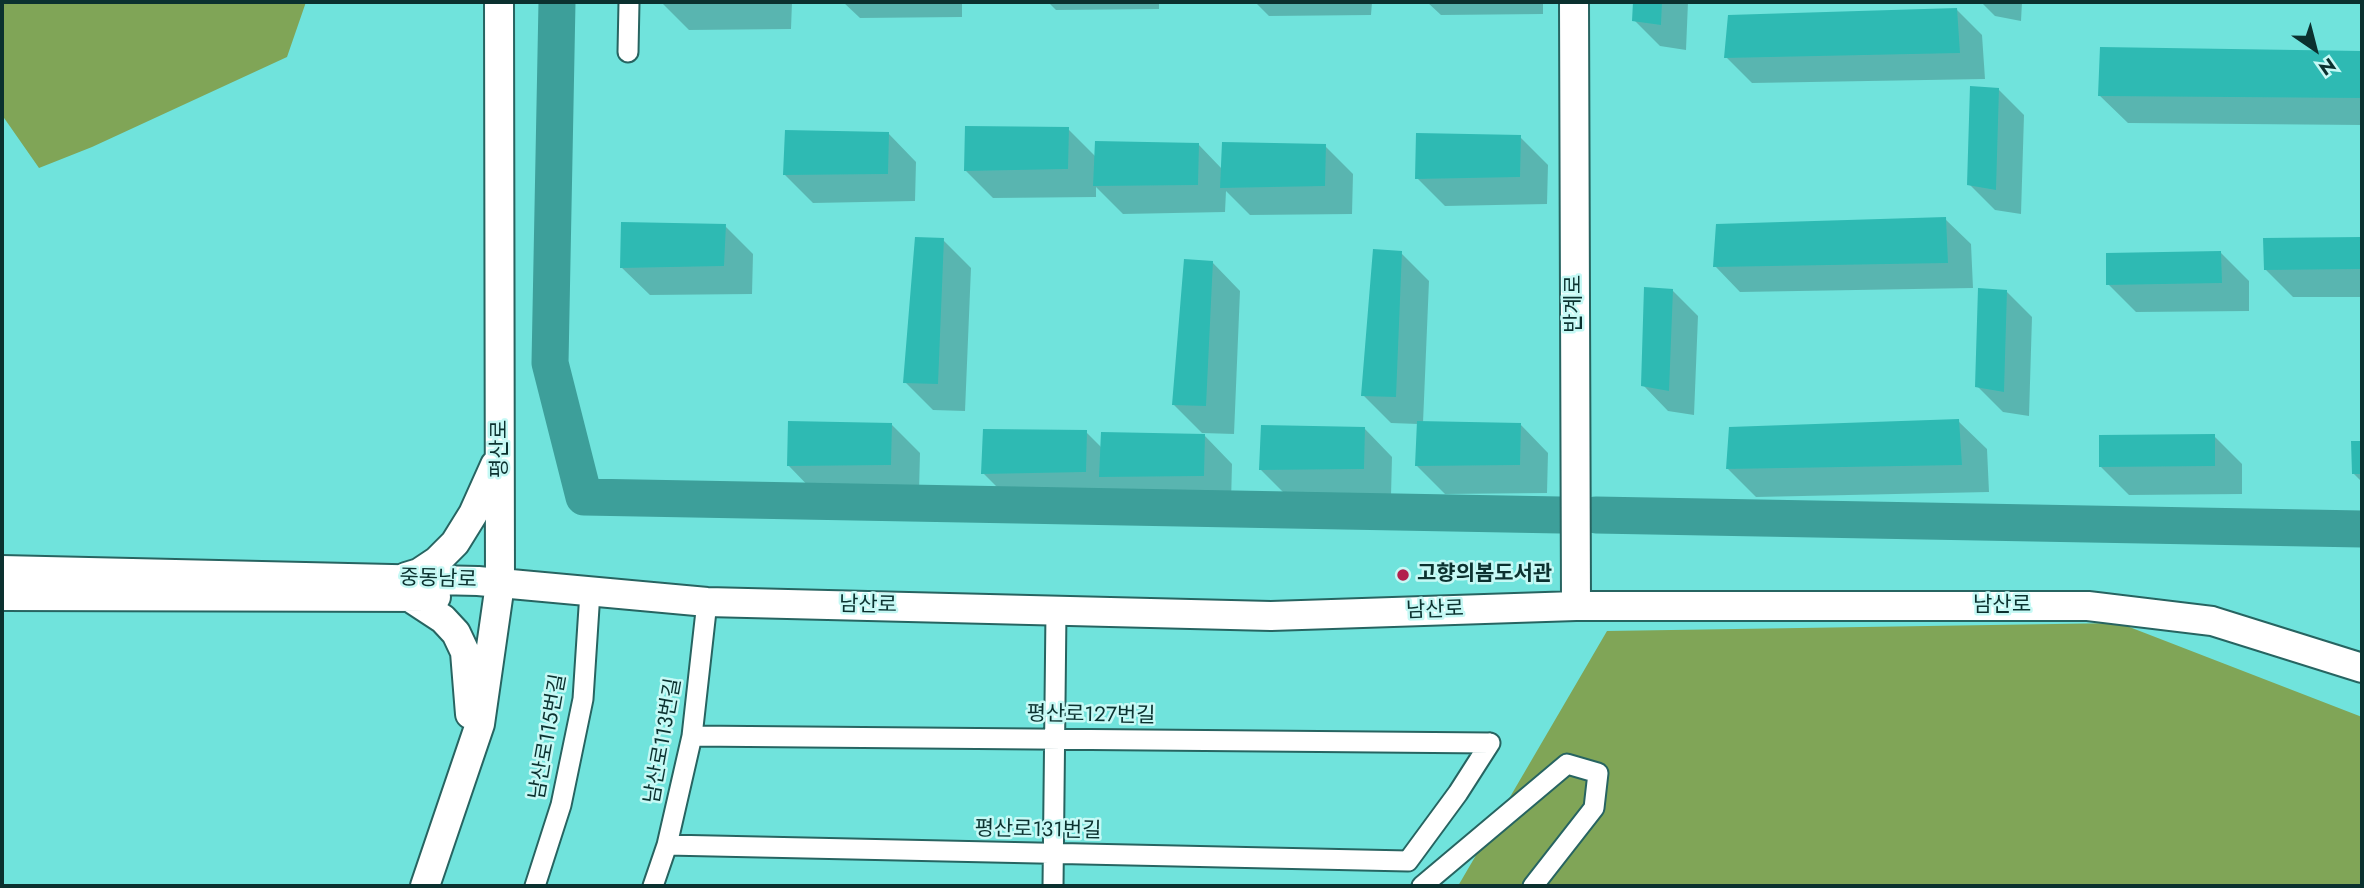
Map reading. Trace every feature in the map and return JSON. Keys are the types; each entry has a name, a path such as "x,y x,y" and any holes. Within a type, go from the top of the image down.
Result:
{"main road":[{"name":"평산로","path":"425,886 480,724 500,584 499,2"},
{"name":"반계로","path":"1574,2 1576,606"},
{"path":"471,751 465,652 456,633 443,619 405,588 455,543 490,480 501,446"},
{"name":"중동남로","path":"2,570 405,588"},
{"name":"중동남로","path":"2,596 405,588 478,581 500,584"},
{"name":"남산로","path":"500,584 707,602 1271,616 1576,606 2088,606 2211,621 2362,668"}],"street":[{"path":"628,52 629,2"},
{"name":"남산로115번길","path":"535,886 561,805 583,699 590,592"},
{"name":"남산로113번길","path":"653,886 667,845 692,736 707,602"},
{"path":"1053,886 1056,611"},
{"name":"평산로127번길","path":"692,736 1490,743 1458,793 1408,861"},
{"path":"1422,886 1567,764 1598,773 1594,808 1534,886"},
{"name":"평산로131번길","path":"667,845 1408,861"}],"green space":[{"path":"2,2 306,2 287,57 92,147 39,168 2,115"},
{"path":"2119,623 2362,717 2362,886 1458,886 1607,631"}],"building":[{"path":"1633,2 1662,2 1661,25 1632,21"},
{"path":"1957,8 1960,53 1724,58 1728,15"},
{"path":"2100,47 2362,51 2362,98 2098,96"},
{"path":"1970,86 1999,88 1996,190 1967,185"},
{"path":"965,126 1069,127 1068,169 964,171"},
{"path":"785,130 889,132 888,174 783,175"},
{"path":"1416,133 1521,135 1520,177 1415,179"},
{"path":"1095,141 1199,143 1198,185 1093,186"},
{"path":"1222,142 1326,144 1325,186 1220,188"},
{"path":"1946,217 1948,263 1713,267 1716,224"},
{"path":"621,222 726,224 724,266 620,268"},
{"path":"915,237 944,238 938,384 903,383"},
{"path":"2362,237 2362,269 2264,270 2263,238"},
{"path":"1373,249 1402,251 1396,397 1361,396"},
{"path":"2221,251 2222,283 2106,285 2106,253"},
{"path":"1184,259 1213,261 1206,406 1172,405"},
{"path":"1644,287 1673,289 1669,391 1641,386"},
{"path":"1978,288 2007,290 2004,392 1975,387"},
{"path":"1959,419 1962,465 1726,469 1729,427"},
{"path":"788,421 892,423 891,465 787,466"},
{"path":"1417,421 1521,423 1520,465 1415,466"},
{"path":"1261,425 1365,427 1364,469 1259,470"},
{"path":"983,429 1087,430 1086,472 981,474"},
{"path":"1101,432 1205,434 1204,476 1099,477"},
{"path":"2215,434 2215,466 2099,467 2099,435"},
{"path":"2351,441 2362,441 2362,474 2352,474"}],"waterway":[{"path":"557,2 550,363 584,497 1560,515"},
{"path":"1596,515 2362,529"}],"place":[{"name":"고향의봄도서관","path":"1403,575"}]}
